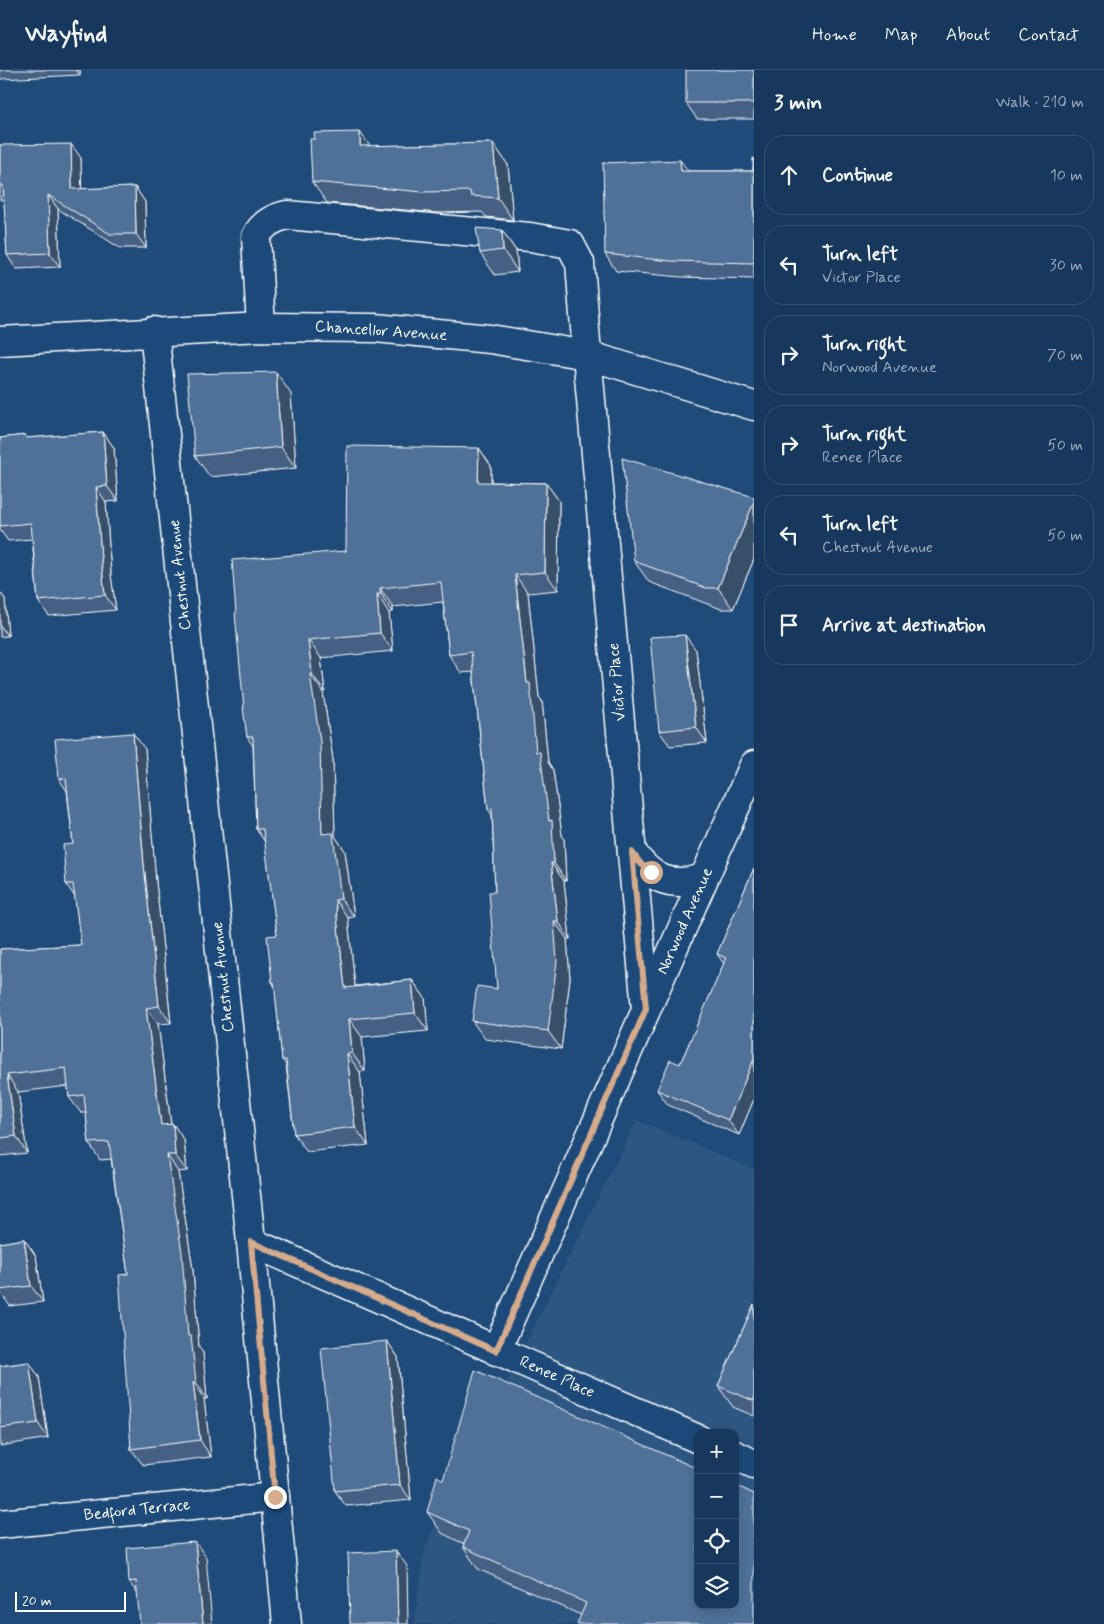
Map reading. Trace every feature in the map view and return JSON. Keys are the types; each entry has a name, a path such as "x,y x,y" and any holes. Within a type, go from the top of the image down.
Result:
{"street":[{"name":"Victor Place","path":"261,326 256,237 261,227 277,217 287,214 530,237 570,244 580,263 646,1009"},
{"name":"Chancellor Avenue","path":"0,341 261,326 375,328 490,339 587,355 754,406"},
{"name":"Chestnut Avenue","path":"154,332 251,1242 287,1624"},
{"name":"Norwood Avenue","path":"496,1351 754,766"},
{"path":"632,852 641,864 662,879 688,883 704,878"},
{"name":"Renee Place","path":"251,1242 694,1437"},
{"path":"739,1457 754,1464"},
{"name":"Bedford Terrace","path":"0,1524 275,1497"}],"shaded area":[{"path":"637,1120 754,1169 754,1624 414,1624 425,1546"}],"building":[{"path":"686,70 754,70 754,103 686,103"},
{"path":"360,132 360,146 493,143 498,198 471,196 470,191 423,192 312,182 310,139 315,139 314,133"},
{"path":"71,144 72,189 135,187 136,234 110,234 48,195 50,253 7,255 3,185 0,185 0,145"},
{"path":"753,158 754,263 670,261 605,254 603,163 680,160 681,171 753,171"},
{"path":"476,228 502,230 503,250 480,253"},
{"path":"276,372 281,447 195,456 187,374"},
{"path":"103,432 107,486 96,487 105,595 38,601 31,523 0,526 0,438 25,435 26,438"},
{"path":"347,446 479,448 478,482 546,483 545,572 515,575 527,683 530,683 536,752 540,752 549,821 552,820 554,863 551,863 558,921 554,921 557,961 548,1031 472,1021 477,986 497,989 489,892 495,892 492,808 488,809 471,652 449,655 441,582 380,588 381,594 377,594 380,633 308,640 312,674 310,674 320,741 322,834 333,833 341,899 335,900 345,988 412,980 415,1013 349,1019 352,1053 347,1054 355,1127 294,1134 286,1060 282,1060 267,936 277,935 263,829 256,829 253,737 247,737 243,708 232,560 346,551"},
{"path":"622,458 754,497 754,502 718,588 706,588 634,561"},
{"path":"685,635 696,727 659,731 650,637"},
{"path":"133,733 144,865 159,1006 146,1008 161,1125 173,1124 175,1155 167,1155 182,1253 188,1336 191,1336 196,1382 193,1382 200,1440 131,1449 119,1275 128,1274 109,1142 89,1143 84,1095 69,1097 66,1068 7,1075 16,1136 0,1138 0,949 81,945 73,884 66,884 63,845 73,844 66,778 59,779 55,739"},
{"path":"754,868 754,1059 728,1120 657,1090 670,1060 680,1064 726,958 717,954"},
{"path":"24,1239 31,1286 0,1290 0,1243"},
{"path":"754,1304 754,1401 718,1386"},
{"path":"387,1341 400,1485 335,1491 321,1348"},
{"path":"29,1362 38,1423 0,1428 0,1366"},
{"path":"475,1370 694,1467 694,1609 739,1609 739,1487 754,1494 754,1624 577,1624 586,1603 463,1547 469,1531 427,1512 437,1476 443,1480"},
{"path":"195,1542 203,1624 140,1624 136,1581 129,1582 127,1548"},
{"path":"396,1551 398,1624 350,1624 348,1553"}],"route":[{"path":"275,1497 251,1242 496,1351 646,1009 632,852 641,864 651,872"}]}
